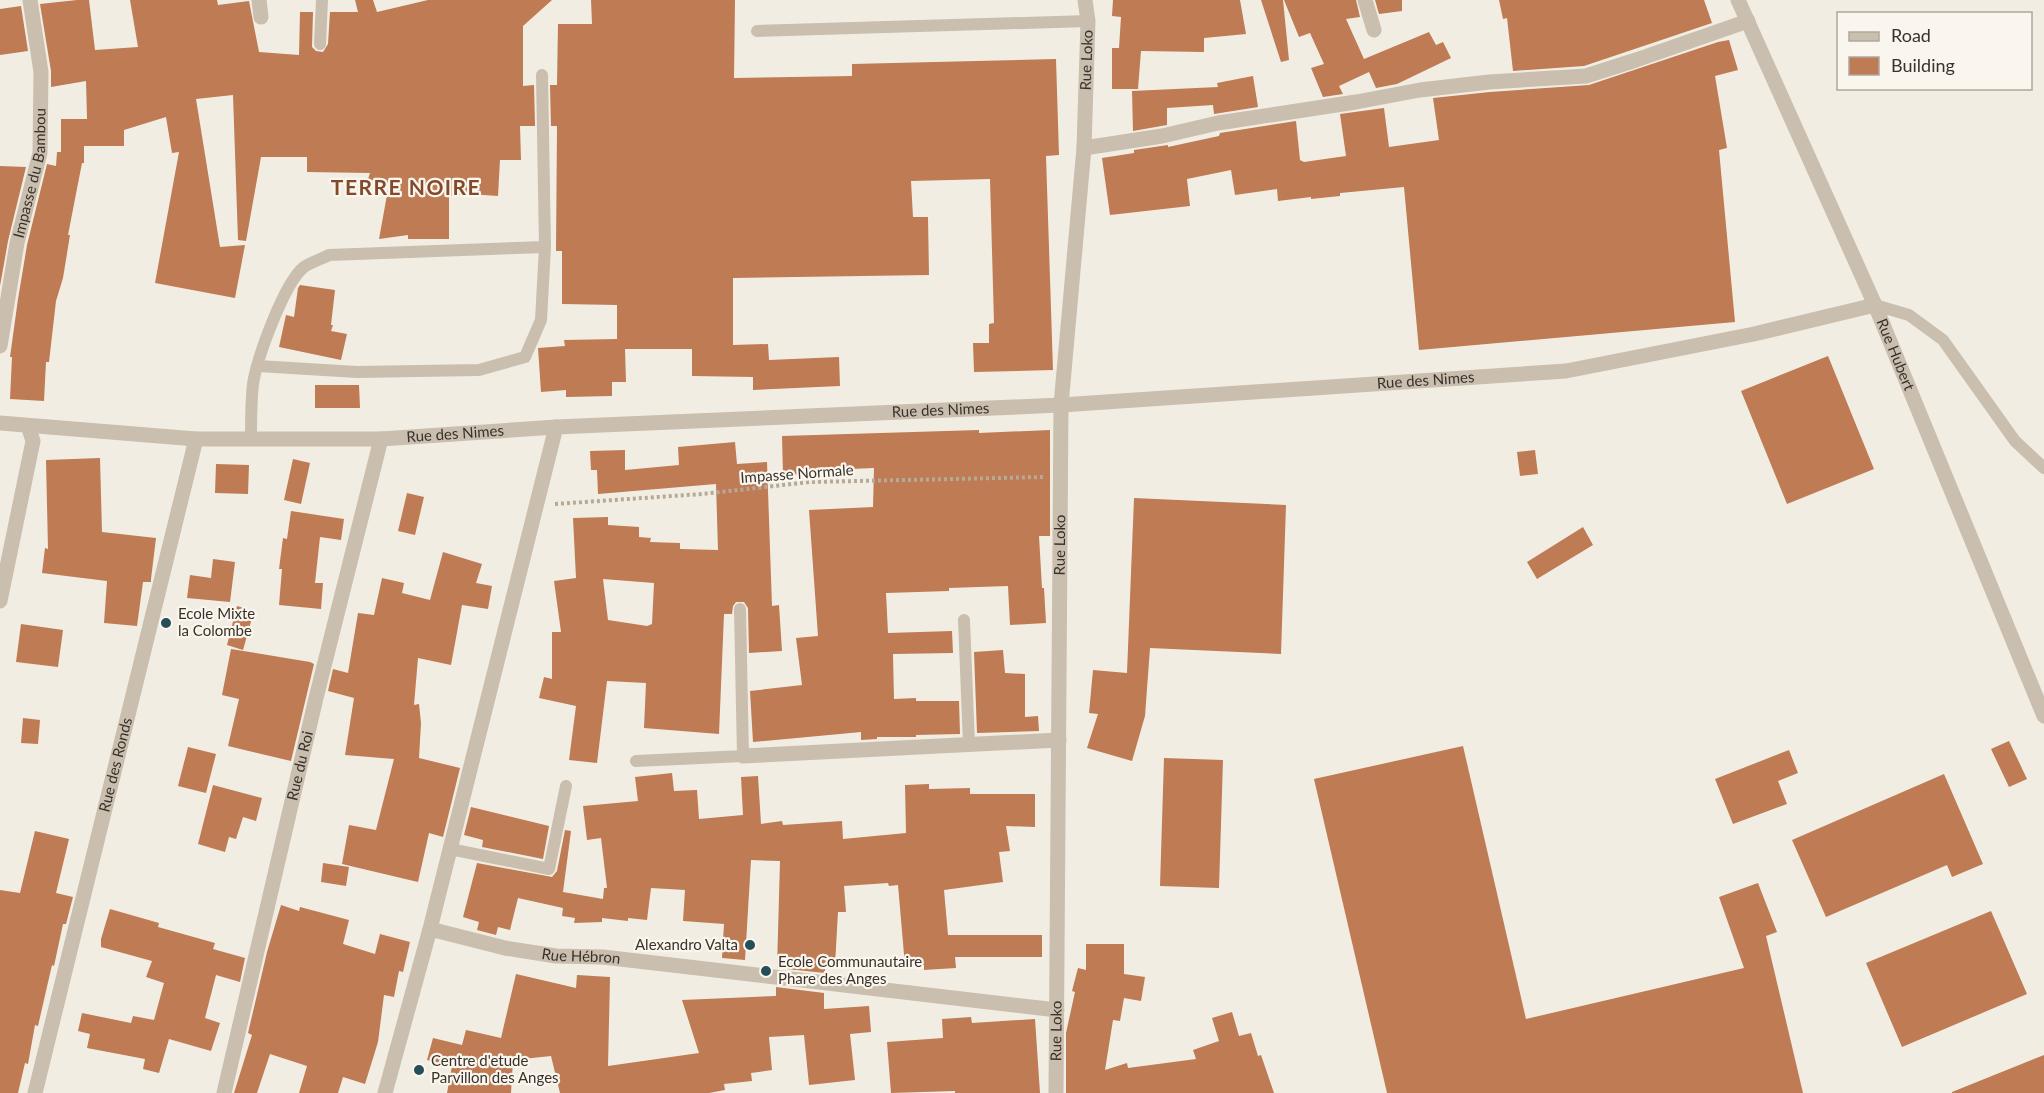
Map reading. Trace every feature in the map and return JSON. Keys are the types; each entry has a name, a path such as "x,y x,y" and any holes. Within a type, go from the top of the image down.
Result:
{"street":[{"name":"Impasse du Bambou","path":"0,346 17,243 40,153 41,72 30,0"},
{"path":"259,0 261,17"},
{"name":"Rue Loko","path":"1056,1093 1061,405 1084,148 1088,21 1085,0"},
{"path":"1365,0 1374,30"},
{"name":"Rue Hubert","path":"1738,0 1875,305 2044,716"},
{"path":"1084,148 1162,136 1218,123 1420,90 1489,82 1586,76 1748,21"},
{"name":"Rue des Nimes","path":"0,423 196,438 381,440 556,427 1061,405 1566,371 1754,334 1875,305"},
{"path":"0,601 33,441 28,426"},
{"path":"385,1093 430,929 556,427"},
{"name":"Rue des Ronds","path":"36,1093 196,438"},
{"name":"Rue du Roi","path":"224,1093 316,698 381,440"},
{"path":"743,756 1059,740"},
{"name":"Rue Hébron","path":"430,929 506,948 556,956 603,957 1057,1010"}],"lane":[{"path":"320,44 322,0"},
{"path":"758,31 1088,21"},
{"path":"258,366 357,372 479,370 525,357 541,320 545,247 542,75"},
{"path":"251,439 250,409 253,381 264,342 284,294 304,267 329,255 545,247"},
{"path":"1875,305 1909,315 1943,340 2015,441 2044,468"},
{"path":"636,761 743,756 740,609"},
{"path":"964,620 969,744"},
{"path":"450,849 549,869 566,786"}],"path":[{"name":"Impasse Normale","path":"536,505 702,494 810,482 1060,477"}],"building":[{"path":"89,0 95,50 138,47 130,0 217,0 218,5 249,1 259,52 299,55 300,12 313,12 312,47 316,51 323,52 328,44 330,12 358,12 355,0 373,0 377,12 428,0 552,0 523,26 523,86 534,85 535,126 520,126 521,160 500,160 498,196 469,194 449,196 449,239 408,239 408,235 379,239 389,184 368,179 370,173 307,172 307,157 261,157 246,241 238,240 233,95 196,99 220,247 245,245 235,298 155,283 179,152 172,153 166,117 124,130 124,146 84,146 84,163 82,163 68,235 70,235 63,278 56,301 49,362 46,362 44,401 10,399 12,357 10,357 18,299 27,245 47,164 56,166 57,152 61,152 61,119 87,119 86,81 51,87 51,71 40,4"},
{"path":"591,0 735,0 734,78 852,76 852,64 1056,59 1059,155 1046,156 1053,370 974,372 973,343 989,343 989,324 994,323 990,179 911,181 913,217 928,217 929,275 733,278 733,345 768,344 769,360 839,357 840,386 753,390 753,377 692,376 692,349 625,349 626,382 612,382 612,396 566,397 566,390 541,392 538,348 565,346 564,340 617,339 617,305 562,304 562,251 556,251 557,126 551,126 550,85 557,85 558,24 592,24"},
{"path":"1113,0 1240,0 1246,34 1204,38 1204,52 1141,51 1138,89 1112,89 1112,48 1119,48 1121,17 1112,16"},
{"path":"1261,0 1283,0 1289,60 1281,62"},
{"path":"1284,0 1356,0 1360,17 1346,19 1364,59 1429,32 1436,45 1443,42 1451,58 1397,84 1376,88 1369,72 1339,86 1343,94 1323,97 1311,68 1324,64 1310,33 1299,37"},
{"path":"1375,0 1402,0 1402,11 1379,14"},
{"path":"1499,0 1704,0 1712,23 1584,66 1513,71 1507,18 1503,19"},
{"path":"21,6 28,51 0,55 0,9"},
{"path":"1729,40 1738,70 1715,76 1727,148 1719,150 1735,322 1419,350 1404,187 1340,193 1340,196 1278,201 1277,189 1235,195 1231,170 1187,179 1190,206 1110,215 1102,158 1134,153 1134,150 1168,145 1168,147 1219,136 1220,133 1296,121 1300,160 1304,162 1346,156 1340,114 1384,108 1389,147 1439,140 1433,98 1589,85"},
{"path":"1253,76 1258,107 1214,114 1213,105 1167,108 1167,125 1133,131 1132,91 1218,87 1217,83"},
{"path":"0,166 26,167 0,286"},
{"path":"300,285 335,290 331,331 347,334 341,360 279,347 286,315 294,317"},
{"path":"1828,356 1874,469 1787,504 1741,391"},
{"path":"315,385 359,385 360,408 315,408"},
{"path":"979,430 979,433 1050,430 1050,536 1039,536 1046,623 1010,625 1008,586 886,593 888,633 952,631 953,653 893,654 894,699 959,701 960,734 877,737 877,739 861,740 861,732 753,742 750,691 802,685 796,638 818,636 809,510 873,507 874,468 783,475 782,436"},
{"path":"735,442 737,464 767,462 772,606 779,605 782,651 749,653 748,608 744,602 736,602 732,614 724,614 719,734 644,728 646,683 607,681 597,763 569,760 576,706 539,698 544,677 552,679 552,632 561,632 554,581 576,578 573,518 608,517 608,525 639,527 639,537 651,538 650,542 680,543 680,549 718,550 716,484 598,494 597,470 591,470 590,451 625,450 625,470 679,465 678,447","holes":["603,579 654,583 652,624 647,626 608,620"]},
{"path":"1535,450 1538,474 1520,476 1517,452"},
{"path":"100,458 102,532 156,538 151,582 143,582 137,626 104,623 107,581 42,573 45,548 48,549 46,460"},
{"path":"293,459 310,463 301,504 284,500"},
{"path":"216,464 249,465 248,494 215,493"},
{"path":"407,493 424,497 415,535 398,531"},
{"path":"1134,498 1286,505 1281,654 1150,648 1145,716 1132,761 1087,748 1098,714 1089,713 1093,670 1127,673"},
{"path":"291,511 344,519 341,540 320,537 315,583 323,583 321,609 279,605 282,569 279,569 283,538 287,539"},
{"path":"1583,527 1593,545 1537,579 1527,562"},
{"path":"443,552 482,564 476,583 492,586 488,609 462,605 451,665 418,658 414,705 419,704 421,723 419,758 460,768 443,837 429,833 418,882 342,864 349,825 376,830 394,759 345,755 354,698 328,691 333,669 348,673 358,613 374,615 382,578 404,583 402,593 430,600"},
{"path":"213,559 235,562 230,602 187,598 190,575 211,578"},
{"path":"237,606 254,611 243,650 227,645"},
{"path":"21,624 63,630 58,667 16,662"},
{"path":"231,649 314,664 291,761 228,746 239,699 222,695"},
{"path":"1003,650 1005,673 1025,674 1025,717 1038,716 1039,731 977,733 974,652"},
{"path":"23,718 40,720 38,744 21,743"},
{"path":"2009,741 2027,779 2009,787 1991,749"},
{"path":"1463,746 1526,1019 1744,968 1719,897 1758,883 1777,932 1766,936 1803,1093 1387,1093 1314,779"},
{"path":"188,747 216,754 206,793 178,786"},
{"path":"1789,750 1798,773 1778,781 1787,804 1733,824 1715,779"},
{"path":"1164,758 1223,760 1219,888 1160,886"},
{"path":"672,773 674,791 697,790 699,819 743,815 741,777 758,776 761,824 782,821 783,825 842,821 843,839 906,833 905,785 929,784 929,789 970,788 970,794 1035,794 1035,827 1006,826 1010,851 999,852 1003,882 944,890 948,935 1042,935 1042,957 955,957 956,968 924,970 924,965 905,966 898,885 889,886 888,883 844,886 846,912 838,912 835,965 825,964 825,973 777,968 780,861 751,860 745,960 722,958 724,924 683,921 685,890 651,888 647,920 628,918 628,921 602,918 602,922 574,923 575,918 562,916 563,908 518,898 510,930 498,927 496,935 477,930 479,922 463,917 477,863 552,877 557,871 565,830 571,831 563,892 603,899 604,888 607,888 601,838 587,840 583,806 638,801 635,777"},
{"path":"1944,774 1983,864 1952,877 1947,865 1826,917 1792,840"},
{"path":"213,785 262,798 256,821 243,817 236,839 229,837 225,852 198,844"},
{"path":"471,807 549,826 543,859 482,847 483,840 464,835"},
{"path":"35,831 69,839 56,893 73,897 66,924 63,924 38,1026 35,1025 28,1064 25,1063 18,1093 0,1093 0,890 20,893"},
{"path":"323,863 349,867 346,886 321,882"},
{"path":"281,905 299,911 300,907 349,920 343,944 375,954 380,934 410,942 403,972 399,971 394,997 384,995 378,1042 365,1084 343,1077 338,1093 299,1093 307,1066 270,1054 257,1093 234,1093 252,1035 248,1033 267,952"},
{"path":"110,909 159,923 158,927 215,943 213,949 245,958 240,982 216,975 205,1018 220,1023 211,1051 169,1039 159,1073 143,1069 145,1059 87,1048 90,1034 78,1031 82,1013 131,1023 133,1016 154,1020 164,983 146,977 152,961 101,947 101,939"},
{"path":"1991,911 2027,994 1902,1047 1866,963"},
{"path":"1086,944 1124,944 1124,974 1145,977 1141,1001 1124,998 1120,1021 1113,1020 1105,1070 1127,1063 1128,1068 1196,1059 1193,1050 1219,1041 1212,1018 1232,1012 1239,1036 1251,1033 1274,1093 1066,1093 1066,1033 1078,968 1086,970"},
{"path":"516,974 576,988 577,975 610,977 608,1066 699,1053 682,1000 776,996 776,987 824,993 824,1009 869,1006 871,1032 850,1034 855,1080 809,1085 804,1035 769,1037 772,1070 751,1073 752,1081 724,1084 725,1090 709,1093 560,1093 551,1056 513,1060 511,1093 447,1093 452,1066 427,1060 433,1038 462,1045 466,1030 501,1038"},
{"path":"971,1017 972,1023 1035,1019 1040,1093 955,1093 955,1091 891,1093 887,1042 943,1038 942,1019"},
{"path":"2044,1055 2044,1093 1952,1093 1952,1092"}],"place":[{"name":"Ecole Mixte la Colombe","path":"166,623"},
{"name":"Alexandro Valta","path":"750,945"},
{"name":"Ecole Communautaire Phare des Anges","path":"766,971"},
{"name":"Centre d'etude Parvillon des Anges","path":"419,1070"}],"district":[{"name":"TERRE NOIRE","path":"406,188"}]}
